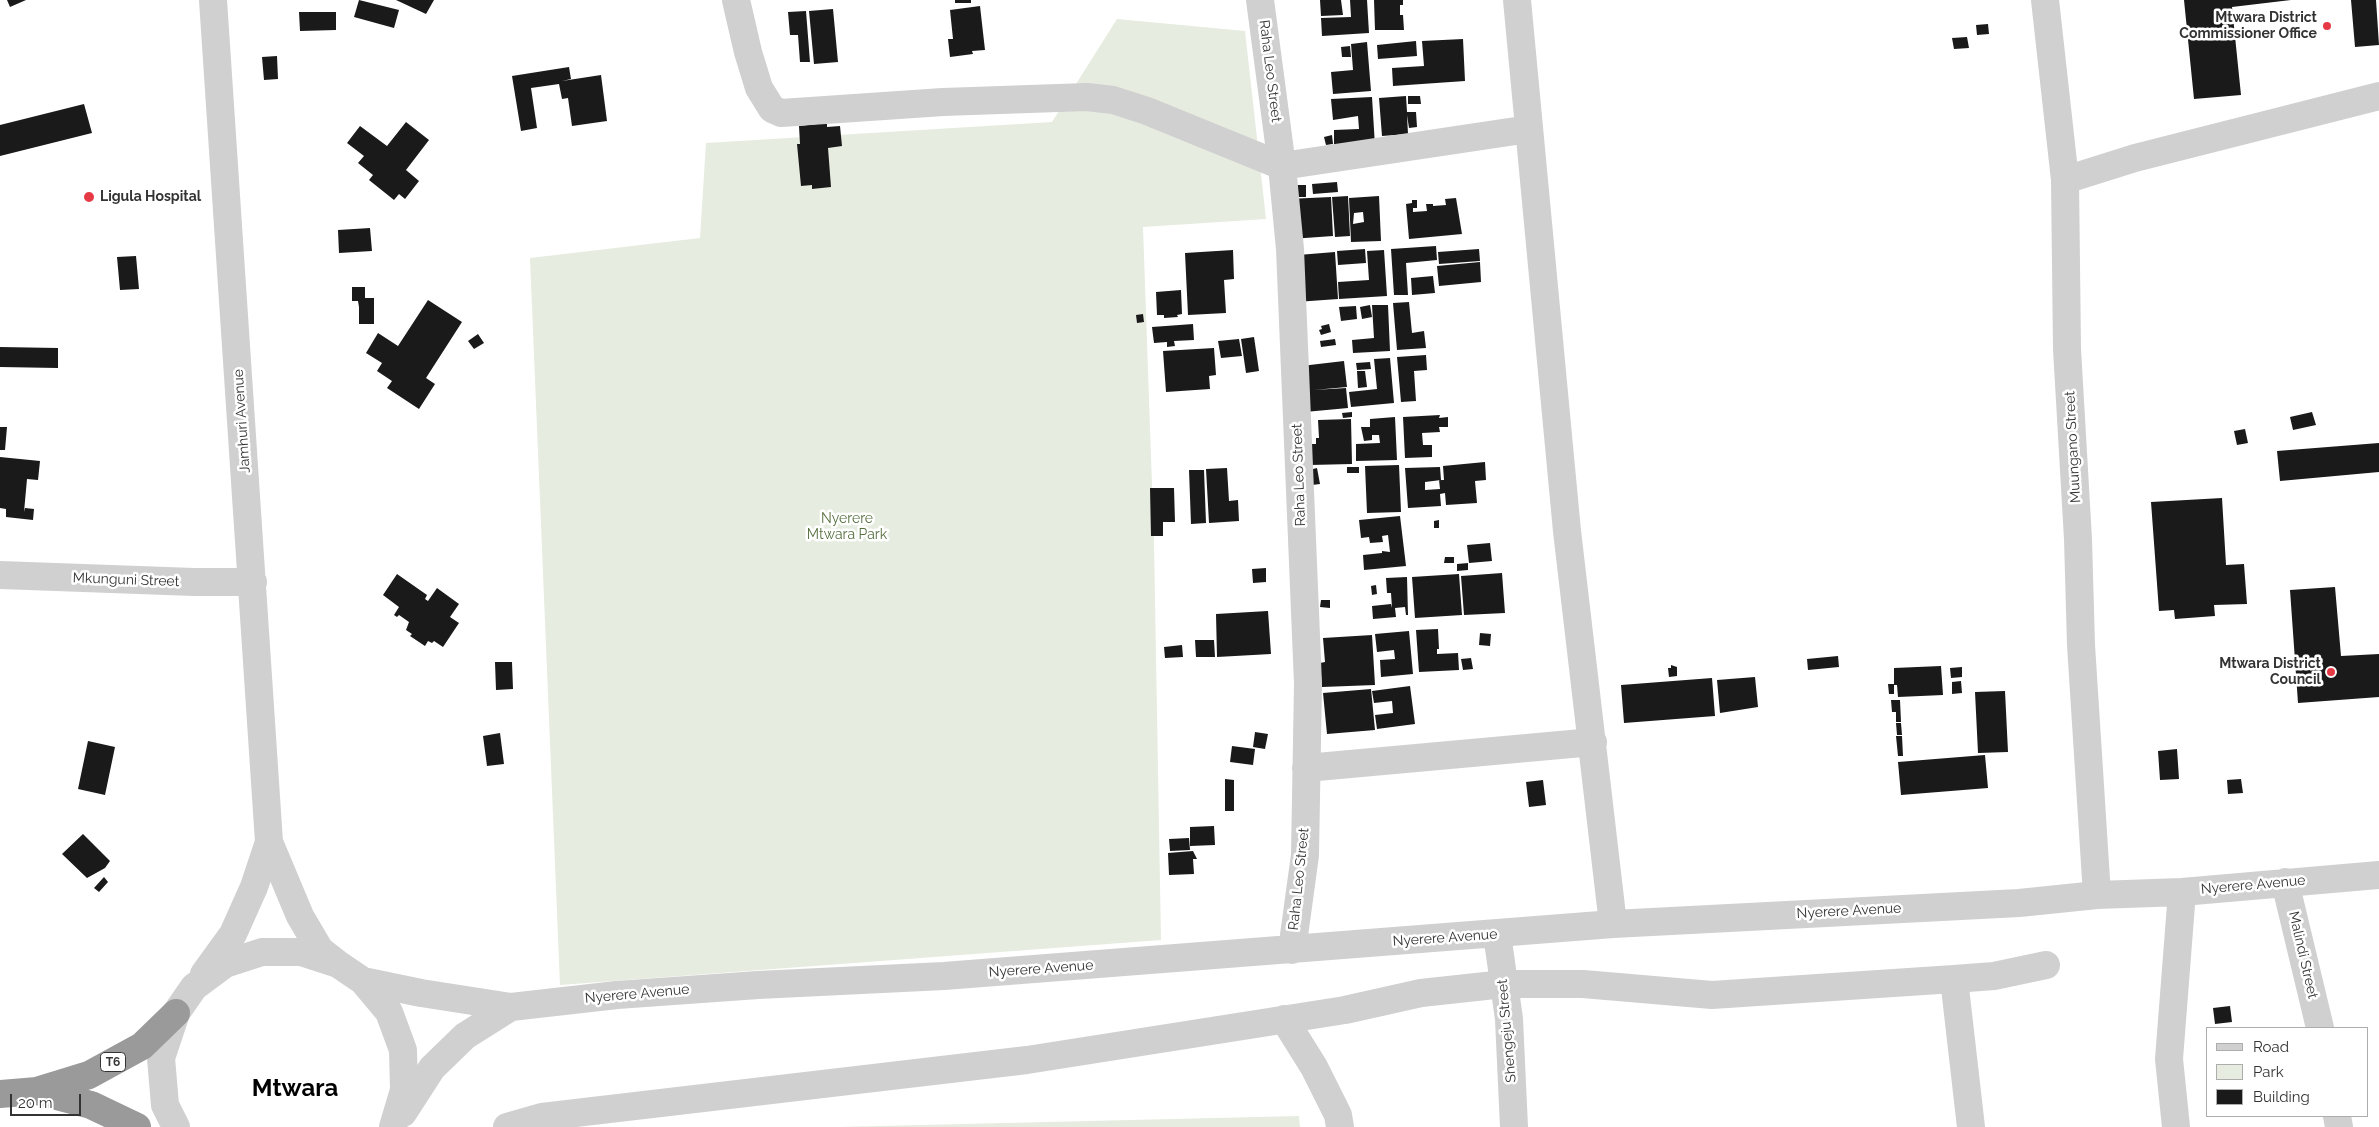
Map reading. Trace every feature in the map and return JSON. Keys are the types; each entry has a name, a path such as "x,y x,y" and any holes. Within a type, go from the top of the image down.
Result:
{"highway":[{"name":"T6","path":"0,1094 38,1091 89,1074 142,1046 176,1013"},
{"name":"T6","path":"38,1091 91,1105 137,1127"}],"street":[{"name":"Jamhuri Avenue","path":"213,0 269,842"},
{"path":"736,0 748,52 759,88 772,109 781,113 943,102 1087,97 1113,100 1147,111 1282,166 1528,129"},
{"name":"Raha Leo Street","path":"1260,0 1282,166 1290,249 1308,684 1305,855 1292,950"},
{"path":"1517,0 1568,541 1593,742 1612,924"},
{"name":"Muungano Street","path":"2045,0 2065,180 2067,349 2078,539 2081,644 2097,895"},
{"path":"2065,180 2135,158 2379,96"},
{"name":"Mkunguni Street","path":"0,575 194,582 253,582"},
{"path":"1306,768 1593,742"},
{"path":"269,842 300,916 320,950 338,964"},
{"path":"194,988 233,934 254,887 269,842"},
{"name":"Nyerere Avenue","path":"511,1007 549,1001 730,987 891,980 1612,924 2019,903 2097,895 2182,892 2379,875"},
{"name":"Malindi Street","path":"2285,882 2320,1027"},
{"path":"2176,1127 2169,1059 2182,892"},
{"name":"Shengeju Street","path":"1496,934 1509,1019 1514,1127"},
{"name":"T6","path":"176,1127 165,1105 161,1058 176,1013 194,988 225,964 262,952 301,952 338,964 363,981 389,1012 403,1050 404,1090 393,1127"},
{"path":"507,1127 542,1117 1027,1060 1284,1018 1345,1010 1421,993 1504,984 1583,984 1712,995 1994,976 2046,965"},
{"path":"1954,979 1971,1127"},
{"name":"T6","path":"363,981 421,993 511,1007"},
{"name":"T6","path":"393,1127 432,1068 465,1036 511,1007"},
{"path":"1284,1018 1314,1067 1338,1115 1340,1127"}],"green space":[{"name":"Nyerere Mtwara Park","path":"1117,19 1245,31 1266,219 1143,227 1154,543 1161,940 560,985 530,258 700,238 706,143 1052,122"},
{"path":"1299,1116 1300,1127 838,1127"}],"building":[{"path":"7,0 26,0 10,7"},
{"path":"359,0 399,10 394,28 354,17"},
{"path":"396,0 434,0 426,14"},
{"path":"955,0 971,0 971,3 955,3"},
{"path":"1320,0 1341,0 1343,15 1321,16"},
{"path":"1350,0 1367,0 1369,33 1322,36 1321,18 1351,17"},
{"path":"1374,0 1403,0 1403,5 1400,5 1400,15 1403,15 1404,30 1375,30"},
{"path":"2184,0 2291,0 2232,7 2241,95 2194,99"},
{"path":"2351,0 2376,0 2379,45 2355,47"},
{"path":"980,6 985,50 972,51 973,54 950,57 948,39 953,39 950,10"},
{"path":"833,9 838,62 814,64 809,11"},
{"path":"806,11 810,62 800,62 798,35 790,35 788,12"},
{"path":"299,12 336,12 336,30 300,31"},
{"path":"1988,24 1989,34 1977,35 1976,25"},
{"path":"1967,37 1969,48 1954,49 1952,38"},
{"path":"1463,39 1465,81 1393,86 1392,68 1424,66 1422,41"},
{"path":"1416,41 1417,56 1378,59 1377,45"},
{"path":"1367,42 1371,91 1333,94 1331,72 1353,70 1351,44"},
{"path":"1350,46 1351,57 1342,57 1341,47"},
{"path":"277,56 278,79 264,80 262,57"},
{"path":"569,67 571,79 562,81 601,75 607,121 572,126 568,98 562,99 559,84 531,88 537,128 521,131 512,76"},
{"path":"1406,96 1407,112 1416,112 1417,127 1409,128 1407,115 1408,134 1382,136 1379,98"},
{"path":"1408,96 1420,96 1421,104 1408,104"},
{"path":"1372,97 1375,146 1334,148 1334,130 1359,129 1358,116 1333,120 1331,99"},
{"path":"84,104 92,133 0,156 0,125"},
{"path":"406,122 429,140 406,170 419,181 405,199 399,194 394,200 369,180 373,175 358,163 364,156 347,143 360,126 387,146"},
{"path":"827,123 827,127 840,126 842,146 828,148 831,187 812,189 812,185 801,186 797,144 800,144 799,126"},
{"path":"1332,135 1333,144 1326,145 1324,137"},
{"path":"1337,182 1338,192 1313,194 1312,184"},
{"path":"1297,185 1306,185 1306,197 1298,197"},
{"path":"1348,196 1350,236 1335,237 1332,197"},
{"path":"1379,196 1381,241 1351,242 1349,198","holes":["1363,212 1364,222 1353,224 1354,213"]},
{"path":"1331,197 1333,236 1291,239 1288,199"},
{"path":"1456,198 1462,234 1409,239 1406,204 1412,203 1412,200 1417,200 1417,208 1413,208 1413,212 1427,211 1426,204 1433,204 1433,206 1446,205 1445,199"},
{"path":"370,228 372,251 339,253 338,230"},
{"path":"1436,246 1437,260 1406,263 1408,295 1394,295 1391,249"},
{"path":"1365,249 1366,263 1338,265 1337,251"},
{"path":"1479,249 1480,261 1439,264 1438,252"},
{"path":"1233,250 1234,279 1224,280 1226,313 1188,315 1185,253"},
{"path":"1384,250 1387,296 1339,299 1338,282 1369,280 1367,251"},
{"path":"1335,252 1338,299 1296,302 1298,255"},
{"path":"136,256 139,289 120,290 117,257"},
{"path":"1480,262 1481,282 1439,286 1437,266"},
{"path":"1433,276 1435,293 1412,295 1411,278"},
{"path":"352,287 365,287 365,298 374,298 374,324 359,324 358,301 352,301"},
{"path":"1181,290 1182,314 1177,315 1178,317 1164,318 1164,315 1157,315 1156,292"},
{"path":"428,300 462,322 426,378 435,384 419,409 387,388 392,381 377,371 382,363 366,353 378,333 398,346"},
{"path":"1409,302 1412,333 1424,331 1426,348 1397,350 1393,303"},
{"path":"1370,305 1372,317 1362,319 1360,307"},
{"path":"1372,305 1388,305 1390,351 1353,353 1352,340 1374,338"},
{"path":"1356,306 1357,319 1341,321 1339,307"},
{"path":"1143,314 1144,322 1137,323 1136,315"},
{"path":"1193,324 1194,340 1174,341 1175,346 1167,347 1167,342 1154,343 1152,327"},
{"path":"1329,324 1331,332 1321,335 1319,330 1322,329 1321,326"},
{"path":"478,334 484,343 474,349 468,341"},
{"path":"1254,337 1259,371 1246,373 1241,339"},
{"path":"1239,339 1242,356 1221,358 1218,341"},
{"path":"1335,339 1336,345 1321,347 1320,341"},
{"path":"0,347 58,348 58,368 0,367"},
{"path":"1214,348 1216,375 1209,376 1210,389 1166,392 1163,351"},
{"path":"1426,355 1427,370 1414,371 1416,401 1401,402 1397,357"},
{"path":"1390,358 1394,403 1351,407 1349,392 1377,389 1374,359"},
{"path":"1344,361 1347,387 1314,390 1346,388 1348,408 1305,412 1301,366"},
{"path":"1370,362 1371,369 1357,370 1356,363"},
{"path":"1357,371 1365,371 1367,387 1358,388"},
{"path":"1352,412 1352,417 1343,418 1342,413"},
{"path":"2312,412 2316,425 2293,430 2290,417"},
{"path":"1440,415 1439,418 1448,417 1448,427 1439,427 1440,432 1422,433 1423,445 1432,445 1432,457 1405,458 1403,417"},
{"path":"1395,417 1397,460 1356,461 1356,444 1380,443 1379,435 1372,435 1372,440 1364,441 1361,427 1370,427 1370,419"},
{"path":"1351,419 1352,464 1310,465 1309,444 1316,444 1316,438 1319,438 1318,420"},
{"path":"0,427 7,427 5,450 0,450"},
{"path":"2245,429 2248,443 2237,445 2234,431"},
{"path":"2379,443 2379,472 2280,481 2277,451"},
{"path":"0,457 40,461 38,480 27,479 24,512 25,508 34,509 33,520 6,517 6,509 0,508"},
{"path":"1485,462 1486,480 1475,481 1477,503 1446,505 1445,493 1440,494 1441,506 1408,508 1405,468 1440,467 1441,480 1444,480 1443,466","holes":["1439,480 1440,489 1425,490 1425,482"]},
{"path":"1399,465 1401,512 1367,513 1365,466"},
{"path":"1347,467 1359,467 1359,473 1347,473"},
{"path":"1227,468 1229,501 1238,500 1239,521 1209,523 1206,469"},
{"path":"1317,468 1320,484 1312,485 1309,470"},
{"path":"1189,470 1204,470 1206,523 1191,524"},
{"path":"1150,488 1174,488 1175,522 1163,522 1163,536 1151,536"},
{"path":"2222,498 2226,565 2244,564 2247,604 2214,605 2215,616 2175,619 2174,610 2159,611 2151,502"},
{"path":"1400,516 1406,566 1364,570 1363,555 1382,553 1382,551 1390,552 1388,535 1382,536 1383,542 1370,543 1369,537 1361,538 1359,520"},
{"path":"1439,520 1439,528 1434,528 1434,521"},
{"path":"1490,543 1492,561 1469,563 1467,545"},
{"path":"1445,557 1454,557 1454,563 1444,563"},
{"path":"1468,563 1468,570 1457,571 1457,564"},
{"path":"1266,568 1266,582 1253,583 1252,569"},
{"path":"1502,573 1505,613 1464,615 1461,576"},
{"path":"397,574 427,595 425,599 428,601 437,588 459,604 450,617 459,623 443,647 434,641 432,643 428,641 425,646 410,636 412,634 406,630 409,622 399,615 397,617 394,615 399,607 383,595"},
{"path":"1459,574 1462,615 1415,618 1412,577"},
{"path":"1407,577 1408,615 1406,615 1405,607 1395,608 1396,617 1373,619 1372,606 1391,604 1392,608 1391,593 1387,593 1386,578"},
{"path":"1376,585 1377,594 1372,595 1371,586"},
{"path":"2335,587 2341,656 2379,654 2379,697 2298,703 2290,590"},
{"path":"1321,600 1330,600 1330,608 1320,607"},
{"path":"1268,611 1271,654 1217,657 1216,614"},
{"path":"1438,629 1439,649 1437,649 1437,654 1458,653 1459,670 1419,672 1416,630"},
{"path":"1409,631 1413,674 1381,677 1380,660 1395,659 1394,650 1377,652 1375,634"},
{"path":"1480,633 1491,634 1490,646 1479,645"},
{"path":"1372,635 1375,685 1322,687 1320,663 1325,662 1323,638"},
{"path":"1195,640 1214,640 1215,657 1196,657"},
{"path":"1182,645 1183,657 1165,658 1164,647"},
{"path":"1838,656 1839,667 1808,670 1807,659"},
{"path":"1471,658 1473,669 1463,670 1461,659"},
{"path":"495,662 512,662 513,689 496,690"},
{"path":"1671,665 1677,667 1677,676 1669,677 1668,668 1671,668"},
{"path":"1941,666 1943,695 1898,697 1897,685 1894,685 1894,668"},
{"path":"1962,667 1962,677 1951,678 1950,668"},
{"path":"1755,677 1758,707 1720,713 1717,680"},
{"path":"1712,678 1715,716 1624,723 1621,685"},
{"path":"1961,681 1962,693 1952,694 1952,682"},
{"path":"1888,684 1894,684 1894,694 1889,694"},
{"path":"1410,686 1415,724 1377,729 1375,715 1393,713 1392,701 1374,703 1372,691"},
{"path":"1371,689 1375,730 1327,734 1323,693"},
{"path":"2005,691 2008,752 1978,753 1975,692"},
{"path":"1891,700 1900,700 1901,722 1896,722 1896,712 1892,712"},
{"path":"1896,723 1901,723 1902,735 1897,735"},
{"path":"1255,732 1268,734 1265,749 1253,747"},
{"path":"500,733 504,764 487,766 483,736"},
{"path":"1896,736 1902,736 1903,756 1898,756"},
{"path":"88,741 115,747 105,795 78,789"},
{"path":"1232,746 1255,749 1253,765 1230,762"},
{"path":"2177,749 2179,779 2160,780 2158,751"},
{"path":"1985,755 1988,788 1901,795 1898,762"},
{"path":"1225,779 1234,780 1234,811 1225,811"},
{"path":"2241,779 2243,793 2228,794 2227,780"},
{"path":"1543,780 1546,805 1529,807 1526,782"},
{"path":"1214,826 1215,845 1190,846 1190,827"},
{"path":"83,834 110,861 105,868 87,878 62,854"},
{"path":"1189,838 1190,850 1170,851 1169,839"},
{"path":"1193,851 1197,859 1193,859 1194,874 1169,875 1168,853"},
{"path":"104,877 108,882 99,892 94,888"},
{"path":"2230,1006 2232,1022 2215,1024 2213,1008"}],"place":[{"name":"Mtwara District Commissioner Office","path":"2327,26"},
{"name":"Ligula Hospital","path":"89,197"},
{"name":"Mtwara District Council","path":"2331,672"}],"district":[{"name":"Mtwara","path":"295,1089"}]}
